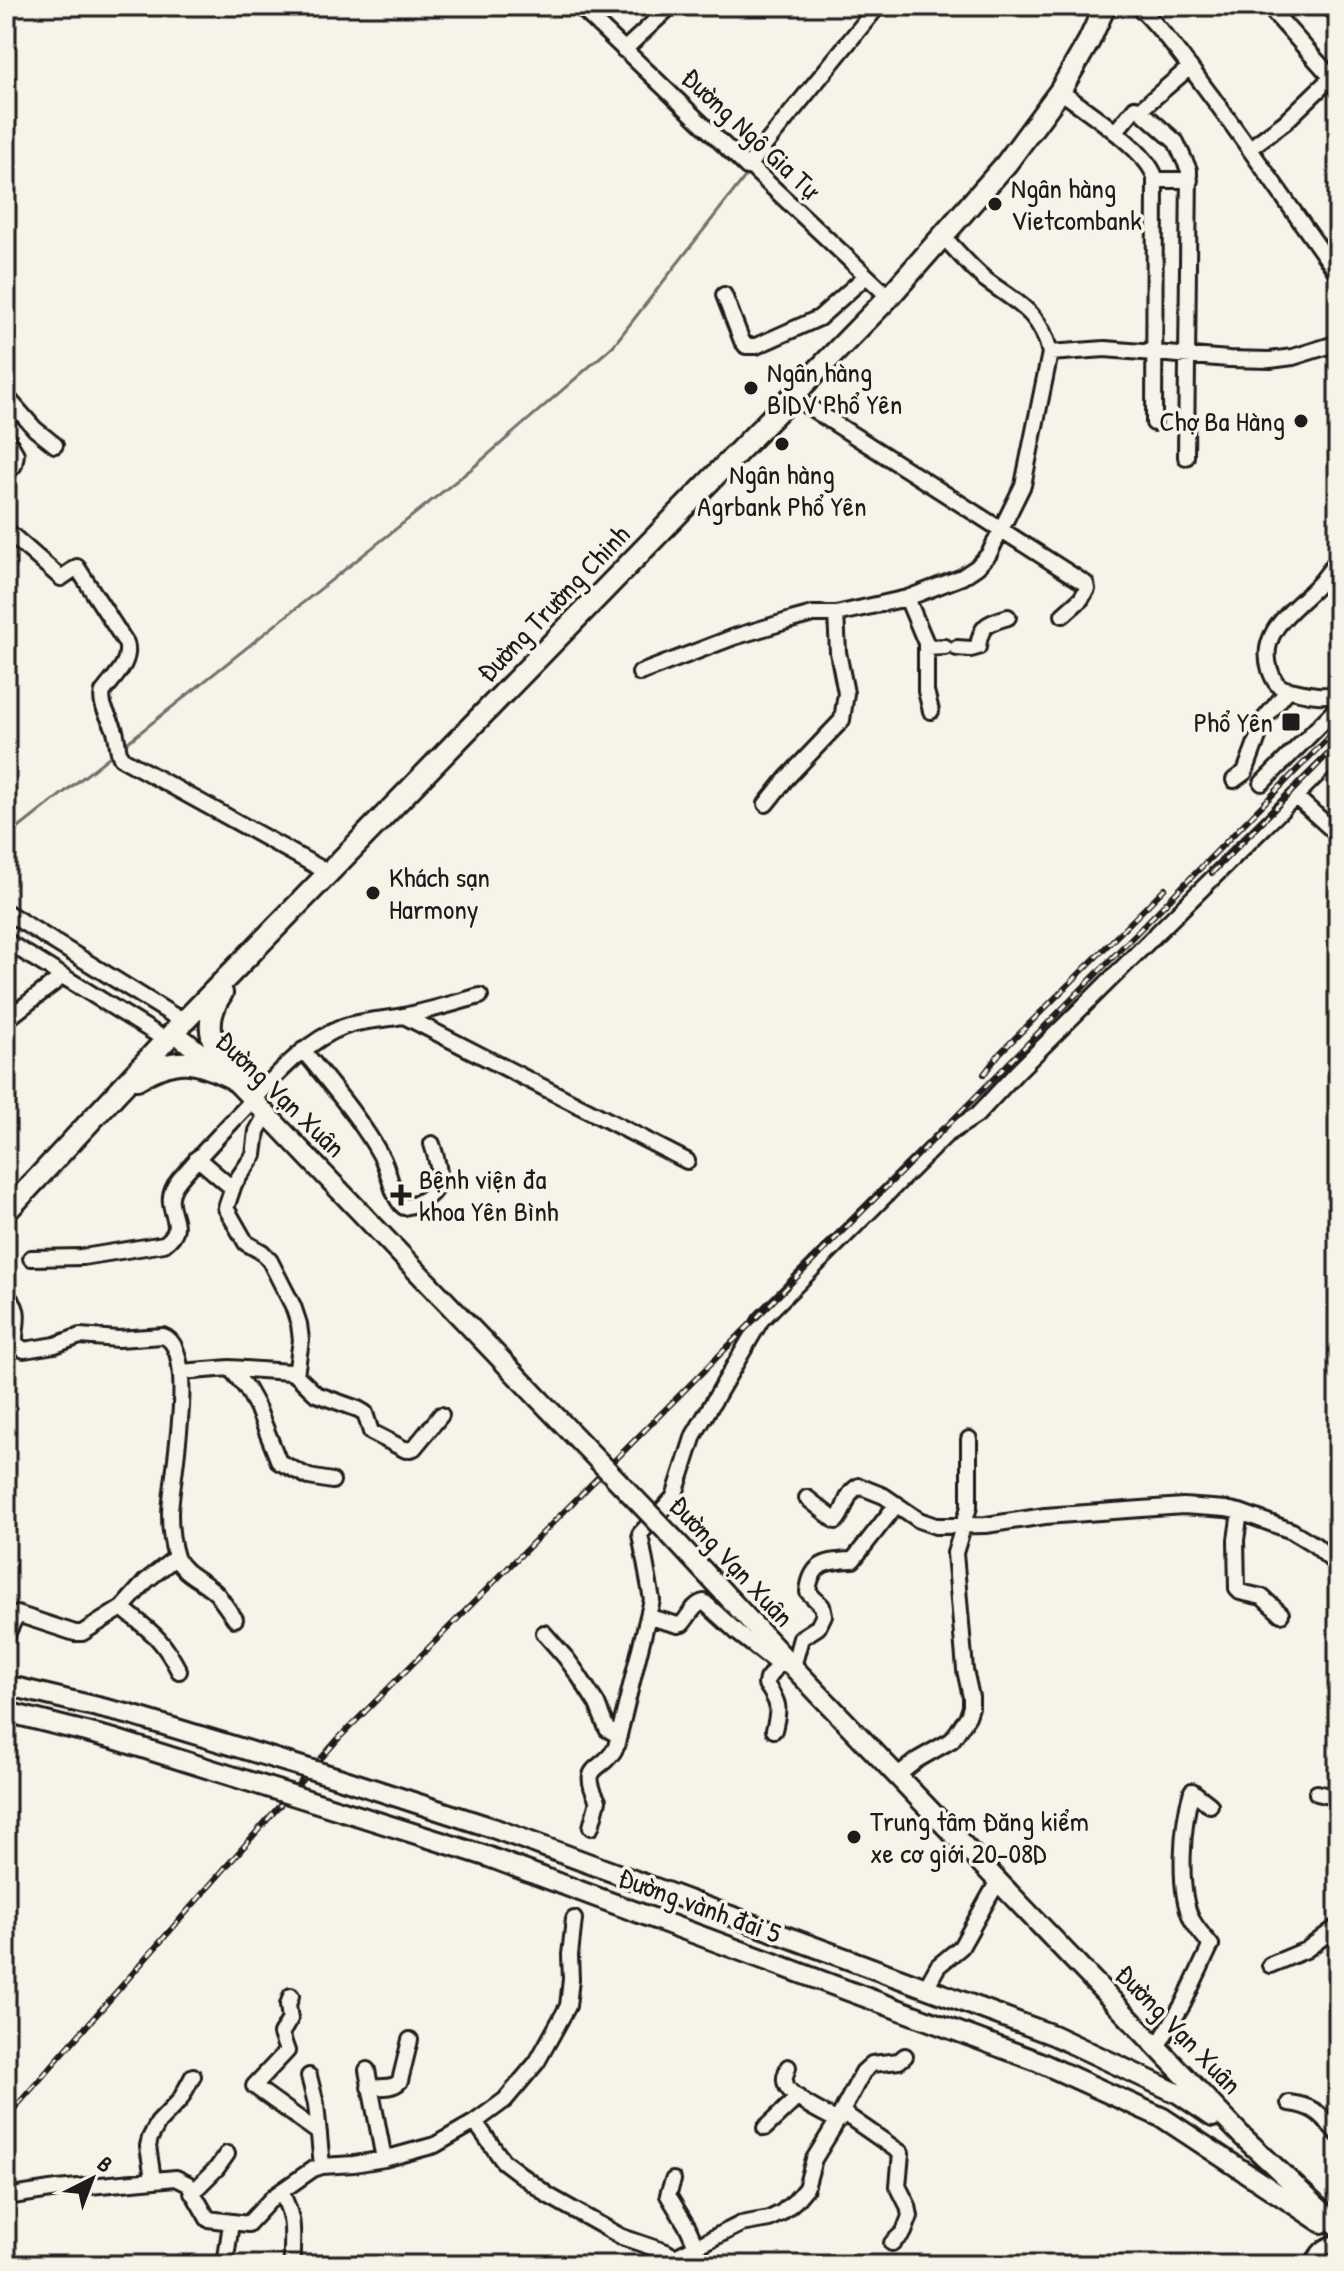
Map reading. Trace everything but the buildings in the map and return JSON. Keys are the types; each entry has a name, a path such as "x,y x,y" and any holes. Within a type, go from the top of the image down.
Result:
{"highway":[{"name":"Đường Trường Chinh","path":"6,1212 175,1031 889,297 1006,164 1060,91 1105,6"},
{"path":"234,1080 216,1051 210,1020 219,997 244,962"},
{"path":"123,1087 162,1066 183,1063 210,1067 234,1080"}],"main road":[{"name":"Đường Vạn Xuân","path":"175,1031 234,1080 267,1113 672,1537 785,1664 898,1775 1337,2238"},
{"name":"Đường vành đai 5","path":"6,1685 131,1715 493,1828 1053,2035 1179,2094 1241,2135"},
{"name":"Đường vành đai 5","path":"6,1712 114,1739 486,1856 1037,2061 1163,2118 1337,2238"},
{"name":"Đường Vạn Xuân","path":"1241,2135 1338,2208"}],"street":[{"name":"Đường Ngô Gia Tự","path":"579,6 747,167 752,168 889,297"},
{"path":"624,50 671,6"},
{"path":"747,167 878,6"},
{"path":"1138,6 1161,29 1190,67 1337,270"},
{"path":"1250,148 1285,122 1335,74 1268,6"},
{"path":"1328,6 1338,15"},
{"path":"1140,110 1190,67"},
{"path":"1060,91 1115,132 1154,172 1154,423"},
{"path":"1115,132 1135,108 1176,142 1185,157 1190,180 1186,457"},
{"path":"1155,180 1190,180"},
{"path":"640,673 734,637 791,620 813,614 836,614 907,598 962,577 989,554 1023,485 1050,353 1046,335 1029,311 986,279 942,235"},
{"path":"724,295 742,341 746,346 756,346 819,318 866,276"},
{"path":"1050,353 1105,349 1270,360 1293,357 1338,343"},
{"path":"6,396 35,429 55,445"},
{"path":"792,396 1086,584 1087,589 1081,599 1063,615"},
{"path":"6,437 16,454 14,465 6,474"},
{"path":"6,530 61,578 77,567 126,643 127,660 101,698 115,730 118,751 125,762 329,873"},
{"path":"1338,559 1319,584 1284,615 1270,644 1268,662 1274,681 1281,688 1326,697 1338,692"},
{"path":"907,598 926,648 926,691 931,711"},
{"path":"766,804 842,720 846,693 838,652 836,614"},
{"path":"926,648 978,647 979,636 987,623 1008,617"},
{"path":"1234,780 1245,772 1265,718 1288,690"},
{"path":"1262,783 1338,707"},
{"path":"591,1827 598,1801 590,1777 597,1766 614,1752 649,1617 652,1591 640,1534 674,1497 694,1435 765,1314 946,1135 977,1115 1338,754"},
{"path":"1296,797 1338,835"},
{"name":"Đường Vạn Xuân","path":"6,912 175,1031"},
{"name":"Đường Vạn Xuân","path":"6,941 63,976 175,1031"},
{"path":"6,1020 63,976"},
{"path":"31,1258 83,1257 164,1244 173,1237 177,1224 169,1201 170,1193 197,1158 303,1050 343,1027 404,1016 480,996"},
{"path":"404,1016 687,1161"},
{"path":"303,1050 348,1105 382,1157 397,1198 404,1207 423,1201 439,1179 432,1144"},
{"path":"267,1113 257,1131 254,1155 232,1188 226,1208 246,1243 270,1261 299,1324 301,1340 296,1375"},
{"path":"197,1158 232,1188"},
{"path":"6,1296 13,1302 18,1314 15,1343 24,1350 55,1345 80,1336 118,1339 163,1336 174,1343 181,1372 182,1401 170,1513 172,1542 181,1566 216,1594 235,1619"},
{"path":"230,1368 257,1407 279,1462 309,1477 332,1481"},
{"path":"181,1372 230,1368 290,1372 316,1394 365,1413 371,1432 406,1450 414,1448 441,1415"},
{"path":"898,1775 952,1740 971,1707 955,1553 969,1507 969,1439"},
{"path":"807,1498 836,1521 855,1487 882,1495 927,1524 986,1525 1058,1515 1183,1506 1240,1512 1304,1538 1338,1566"},
{"path":"774,1730 779,1705 766,1684 767,1679 785,1664 801,1638 818,1627 824,1615 822,1606 808,1592 816,1568 834,1561 853,1560 897,1504"},
{"path":"1240,1512 1236,1540 1237,1589 1262,1597 1281,1614"},
{"path":"6,1636 17,1614 75,1633 87,1631 122,1608 146,1581 176,1557"},
{"path":"649,1617 682,1624 694,1608 704,1602 739,1634 785,1664"},
{"path":"122,1608 151,1629 179,1671"},
{"path":"544,1633 577,1673 597,1704 608,1731 619,1736"},
{"path":"1157,2047 1183,2004 1211,1945 1191,1917 1183,1871 1192,1791 1210,1805"},
{"path":"1317,1793 1338,1798"},
{"path":"928,1984 938,1966 961,1947 998,1881"},
{"path":"6,2197 167,2178 188,2184 208,2219 248,2224 267,2202 322,2166 384,2159 435,2145 505,2100 537,2062 568,2006 574,1919"},
{"path":"1270,1965 1306,1950 1338,1926"},
{"path":"291,1996 288,2005 290,2019 281,2034 287,2051 254,2086 319,2133"},
{"path":"369,2087 397,2085 410,2040"},
{"path":"475,2122 503,2161 549,2196 622,2237 681,2261 696,2246 741,2224 769,2219 795,2201 806,2188 814,2159 867,2067 899,2061 905,2056"},
{"path":"788,2067 786,2086 806,2104 840,2116 901,2153 898,2186 910,2216 904,2232 892,2243"},
{"path":"367,2070 384,2159"},
{"path":"153,2179 148,2146 150,2138 158,2123 180,2100 193,2076"},
{"path":"309,2076 322,2166"},
{"path":"765,2128 798,2097"},
{"path":"1289,2103 1315,2110 1338,2134"},
{"path":"192,2193 227,2154"},
{"path":"673,2180 668,2195 696,2246"},
{"path":"281,2192 293,2222 292,2265"},
{"path":"225,2265 231,2223"},
{"path":"1312,2265 1318,2253 1337,2238"}],"waterway":[{"path":"123,746 475,466 613,346 748,173"},
{"path":"6,838 114,753"}],"railway":[{"path":"6,2118 338,1739 1338,728"},
{"path":"1212,873 1338,744"},
{"path":"984,1074 1000,1053 1165,888"}],"place":[{"name":"Ngân hàng Vietcombank","path":"995,204"},
{"name":"Ngân hàng BIDV Phổ Yên","path":"751,388"},
{"name":"Chợ Ba Hàng","path":"1301,421"},
{"name":"Ngân hàng Agrbank Phổ Yên","path":"782,444"},
{"name":"Phổ Yên","path":"1291,722"},
{"name":"Khách sạn Harmony","path":"373,893"},
{"name":"Bệnh viện đa khoa Yên Bình","path":"401,1195"},
{"name":"Trung tâm Đăng kiểm xe cơ giới 20-08D","path":"854,1837"}]}
